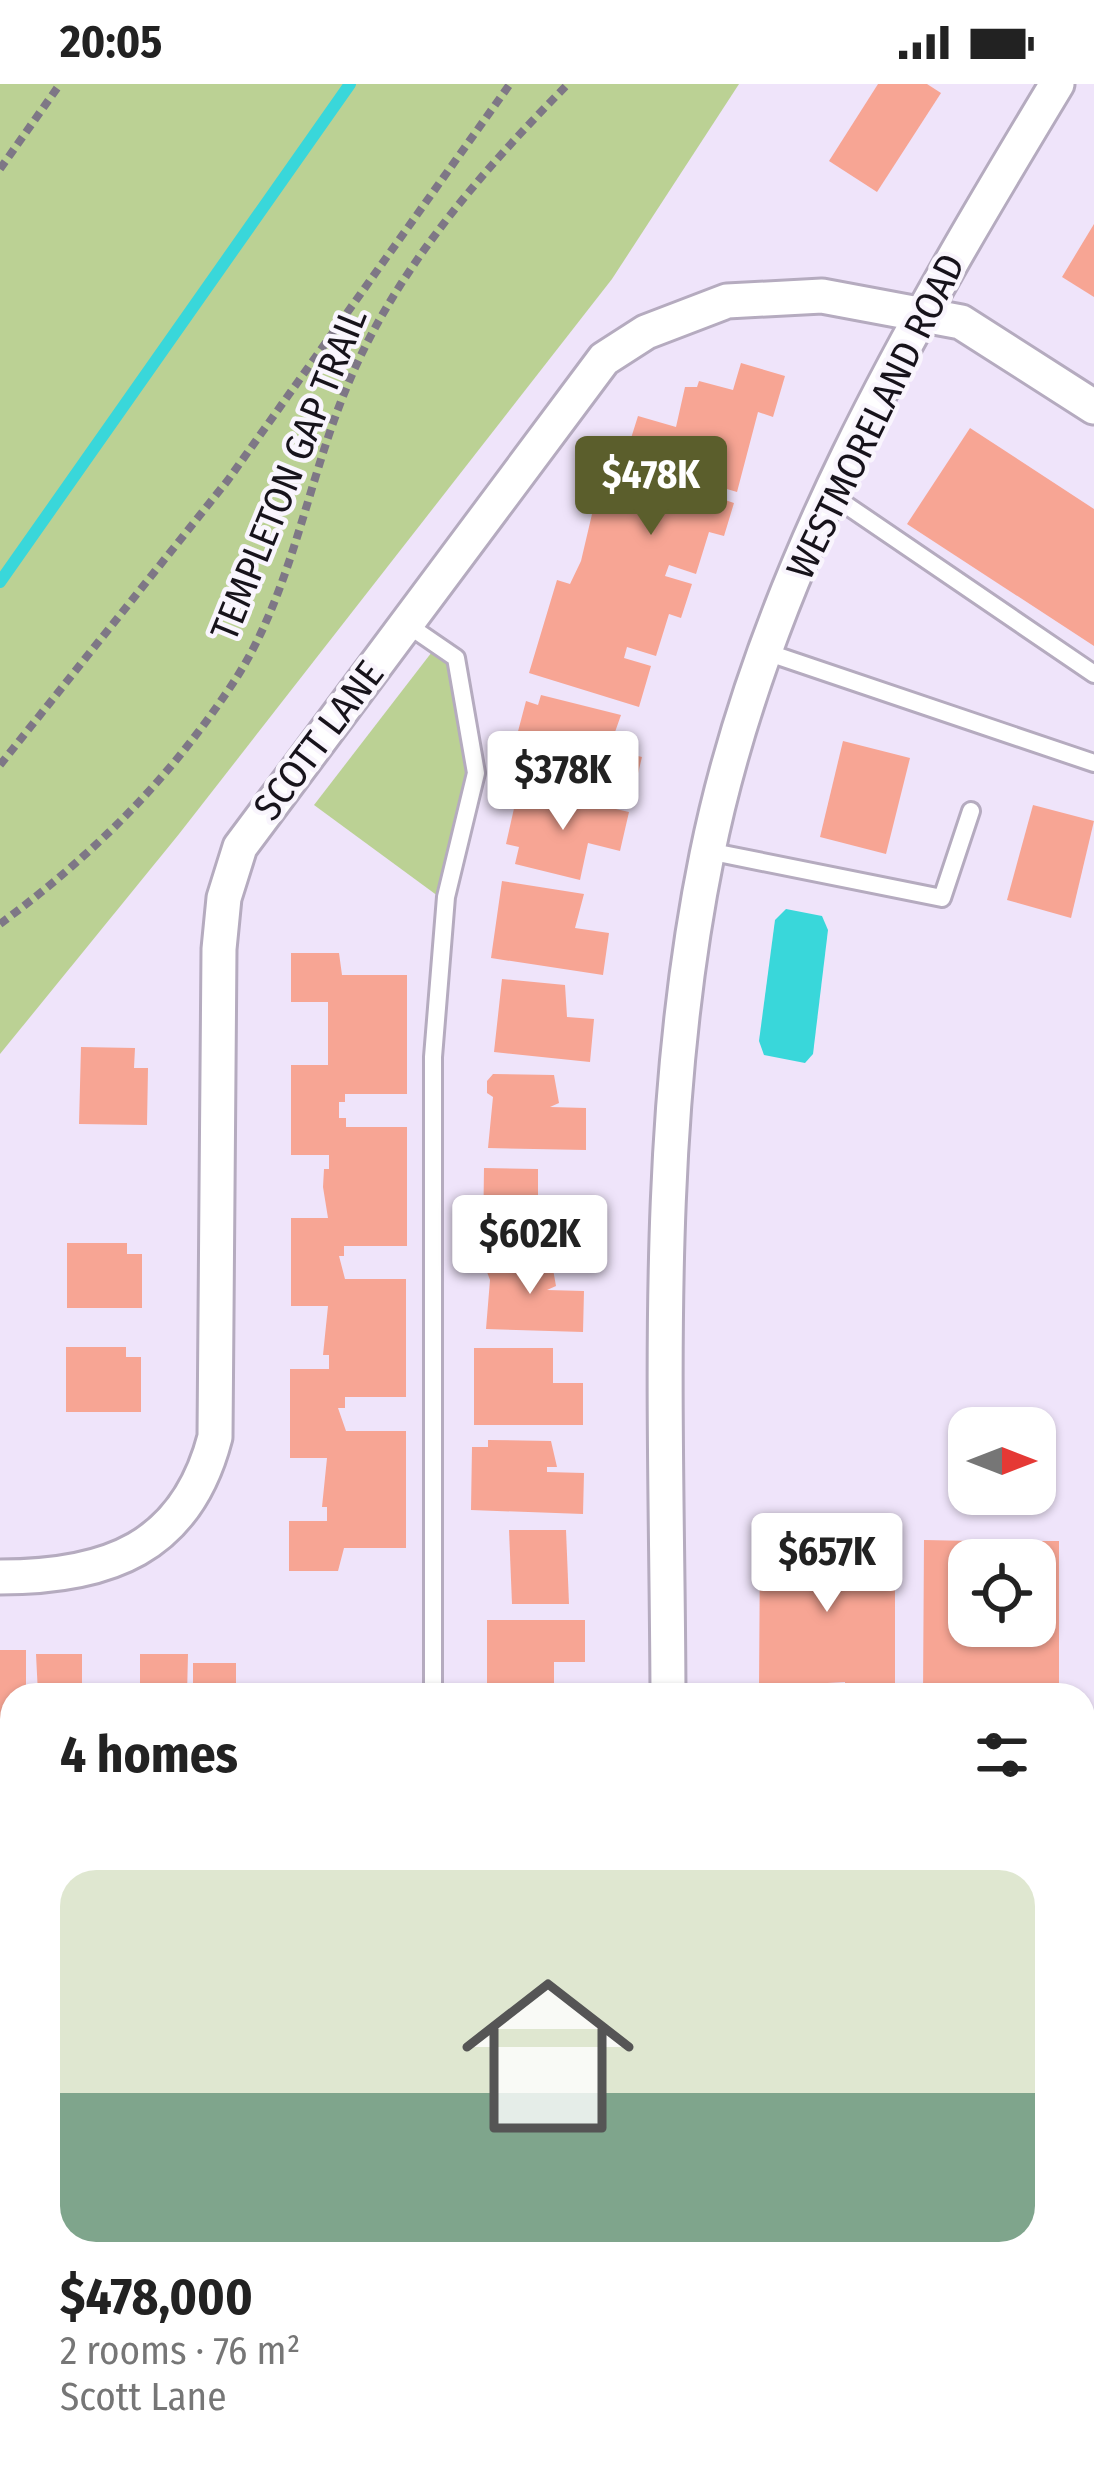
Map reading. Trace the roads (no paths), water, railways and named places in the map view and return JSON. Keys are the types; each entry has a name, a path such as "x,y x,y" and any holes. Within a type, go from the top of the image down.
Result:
{"street":[{"name":"WESTMORELAND ROAD","path":"668,1683 668,1174 693,931 708,851 766,652 805,545 917,315 1057,84"},
{"name":"SCOTT LANE","path":"0,1577 86,1573 122,1558 157,1536 205,1476 214,1437 219,949 224,898 240,847 604,359 646,332 728,301 773,294 822,296 961,322 1094,407"}],"lane":[{"path":"830,494 1094,674"},
{"path":"405,623 456,658 476,772 446,897 433,1058 433,1683"},
{"path":"766,652 1094,764"},
{"path":"708,851 942,898 971,811"}],"waterway":[{"path":"0,582 350,84"}]}
